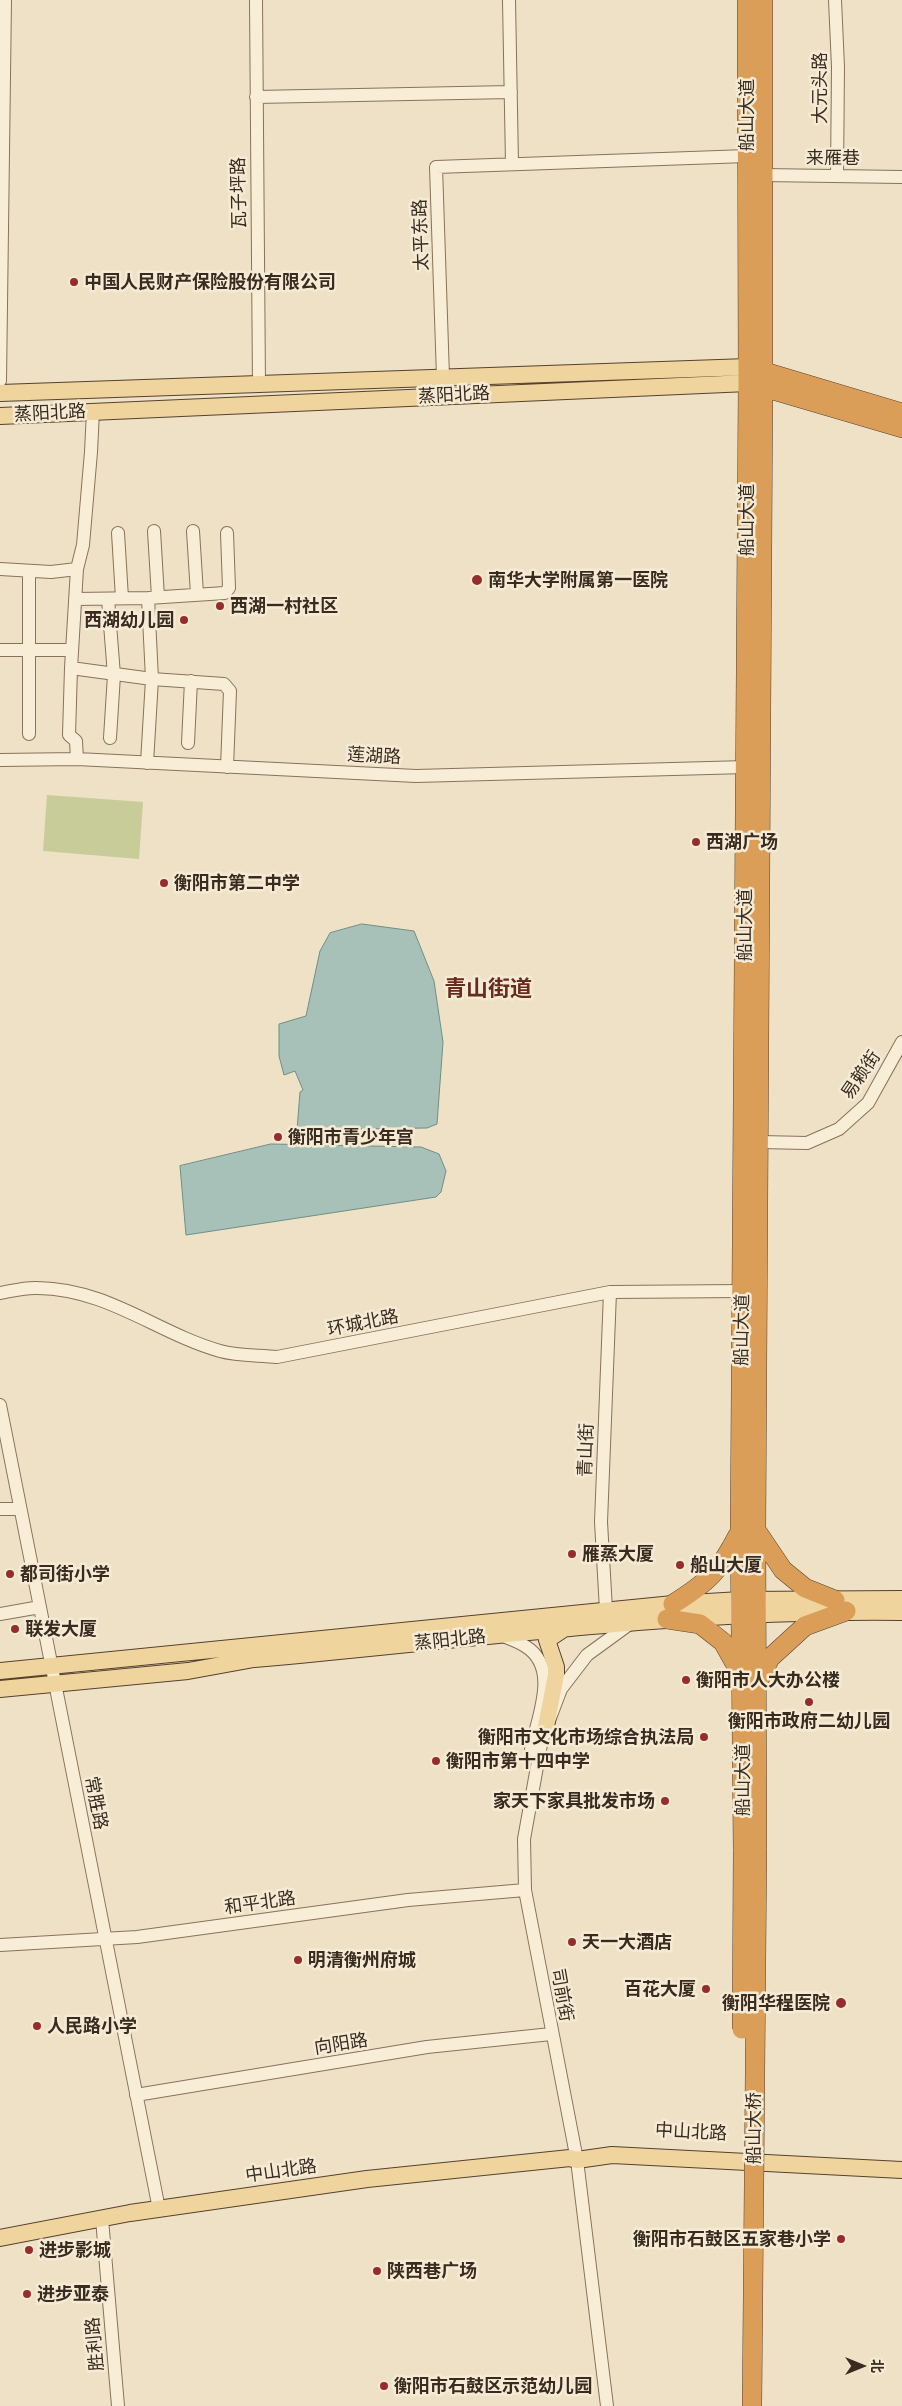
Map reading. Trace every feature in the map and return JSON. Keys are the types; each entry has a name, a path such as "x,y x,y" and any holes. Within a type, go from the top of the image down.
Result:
{"highway":[{"name":"船山大道","path":"747,0 747,156 756,377 760,1142 748,1531"},
{"name":"船山大道","path":"750,1850 748,1531 742,1291 746,767 763,175 763,0"},
{"name":"蒸阳北路","path":"756,377 902,413"},
{"name":"蒸阳北路","path":"756,377 902,428"},
{"path":"748,1531 783,1570 805,1588 841,1605 805,1626 749,1679 723,1642 700,1624 670,1611 700,1587 724,1563 748,1531"},
{"name":"船山大桥","path":"740,2406 750,1850"},
{"name":"船山大桥","path":"750,1850 752,2406"}],"main road":[{"name":"蒸阳北路","path":"0,393 442,377 756,377"},
{"name":"蒸阳北路","path":"0,416 756,377"},
{"name":"蒸阳北路","path":"0,1671 606,1610 670,1611 841,1605 902,1599"},
{"name":"蒸阳北路","path":"841,1605 902,1612"},
{"name":"蒸阳北路","path":"0,1689 188,1671 254,1659 631,1623 670,1611"},
{"path":"546,1726 556,1675 556,1667 547,1640 563,1629"},
{"name":"中山北路","path":"574,2157 613,2148 902,2163"},
{"name":"中山北路","path":"0,2238 102,2218 367,2179 574,2157 612,2155 902,2170"}],"street":[{"path":"0,381 5,0"},
{"name":"瓦子坪路","path":"256,0 259,385"},
{"path":"509,0 512,164"},
{"name":"大元头路","path":"835,0 838,67 838,175"},
{"path":"256,97 511,92"},
{"name":"太平东路","path":"442,377 436,168 747,156"},
{"name":"来雁巷","path":"763,175 902,177"},
{"path":"77,759 76,741 69,735 71,668 77,569 84,526 92,411"},
{"path":"147,763 152,679 154,531"},
{"path":"193,531 197,594"},
{"path":"118,533 122,598"},
{"path":"75,599 153,598 225,593 229,588 228,533"},
{"path":"0,569 51,572 77,569"},
{"path":"29,734 30,571"},
{"path":"108,598 114,675 110,738"},
{"path":"0,650 72,650"},
{"path":"71,668 152,679 224,684 230,691 227,767"},
{"path":"188,743 191,681"},
{"name":"莲湖路","path":"0,760 77,759 416,776 746,767"},
{"name":"易赖街","path":"760,1142 807,1143 840,1129 868,1103 902,1042"},
{"name":"环城北路","path":"0,1293 37,1287 66,1291 118,1306 177,1334 221,1352 277,1357 610,1292 742,1291"},
{"name":"青山街","path":"606,1610 601,1522 610,1292"},
{"name":"常胜路","path":"0,1405 159,2209"},
{"path":"0,1509 20,1509"},
{"path":"0,1614 40,1607"},
{"name":"司前街","path":"522,1890 524,1839 546,1726 561,1689 587,1655 631,1623"},
{"name":"司前街","path":"500,1635 525,1646 538,1658 545,1677 545,1690 533,1738 517,1838 522,1890 548,2035 574,2157 607,2406"},
{"name":"和平北路","path":"0,1945 137,1937 408,1900 522,1890"},
{"name":"向阳路","path":"136,2095 427,2048 548,2035"},
{"name":"司前街","path":"574,2157 602,2406"},
{"name":"胜利路","path":"102,2218 118,2406"}],"green space":[{"path":"47,795 143,802 139,859 43,851"}],"water":[{"path":"362,924 414,931 434,981 443,1042 437,1124 427,1128 297,1130 300,1092 303,1090 295,1071 284,1075 279,1056 279,1024 306,1016 320,951 330,933"},
{"path":"271,1144 421,1147 439,1154 446,1171 441,1192 436,1197 186,1235 180,1166"}],"place":[{"name":"中国人民财产保险股份有限公司","path":"74,282"},
{"name":"南华大学附属第一医院","path":"477,580"},
{"name":"西湖一村社区","path":"220,606"},
{"name":"西湖幼儿园","path":"184,620"},
{"name":"西湖广场","path":"696,842"},
{"name":"衡阳市第二中学","path":"164,883"},
{"name":"衡阳市青少年宫","path":"278,1137"},
{"name":"雁蒸大厦","path":"572,1554"},
{"name":"船山大厦","path":"680,1565"},
{"name":"都司街小学","path":"10,1574"},
{"name":"联发大厦","path":"15,1629"},
{"name":"衡阳市人大办公楼","path":"686,1680"},
{"name":"衡阳市政府二幼儿园","path":"809,1702"},
{"name":"衡阳市文化市场综合执法局","path":"704,1737"},
{"name":"衡阳市第十四中学","path":"436,1761"},
{"name":"家天下家具批发市场","path":"665,1801"},
{"name":"天一大酒店","path":"572,1942"},
{"name":"明清衡州府城","path":"298,1960"},
{"name":"百花大厦","path":"706,1989"},
{"name":"衡阳华程医院","path":"841,2003"},
{"name":"人民路小学","path":"37,2026"},
{"name":"衡阳市石鼓区五家巷小学","path":"841,2239"},
{"name":"进步影城","path":"29,2250"},
{"name":"陕西巷广场","path":"377,2271"},
{"name":"进步亚泰","path":"27,2294"},
{"name":"衡阳市石鼓区示范幼儿园","path":"384,2386"}],"district":[{"name":"青山街道","path":"488,989"}]}
